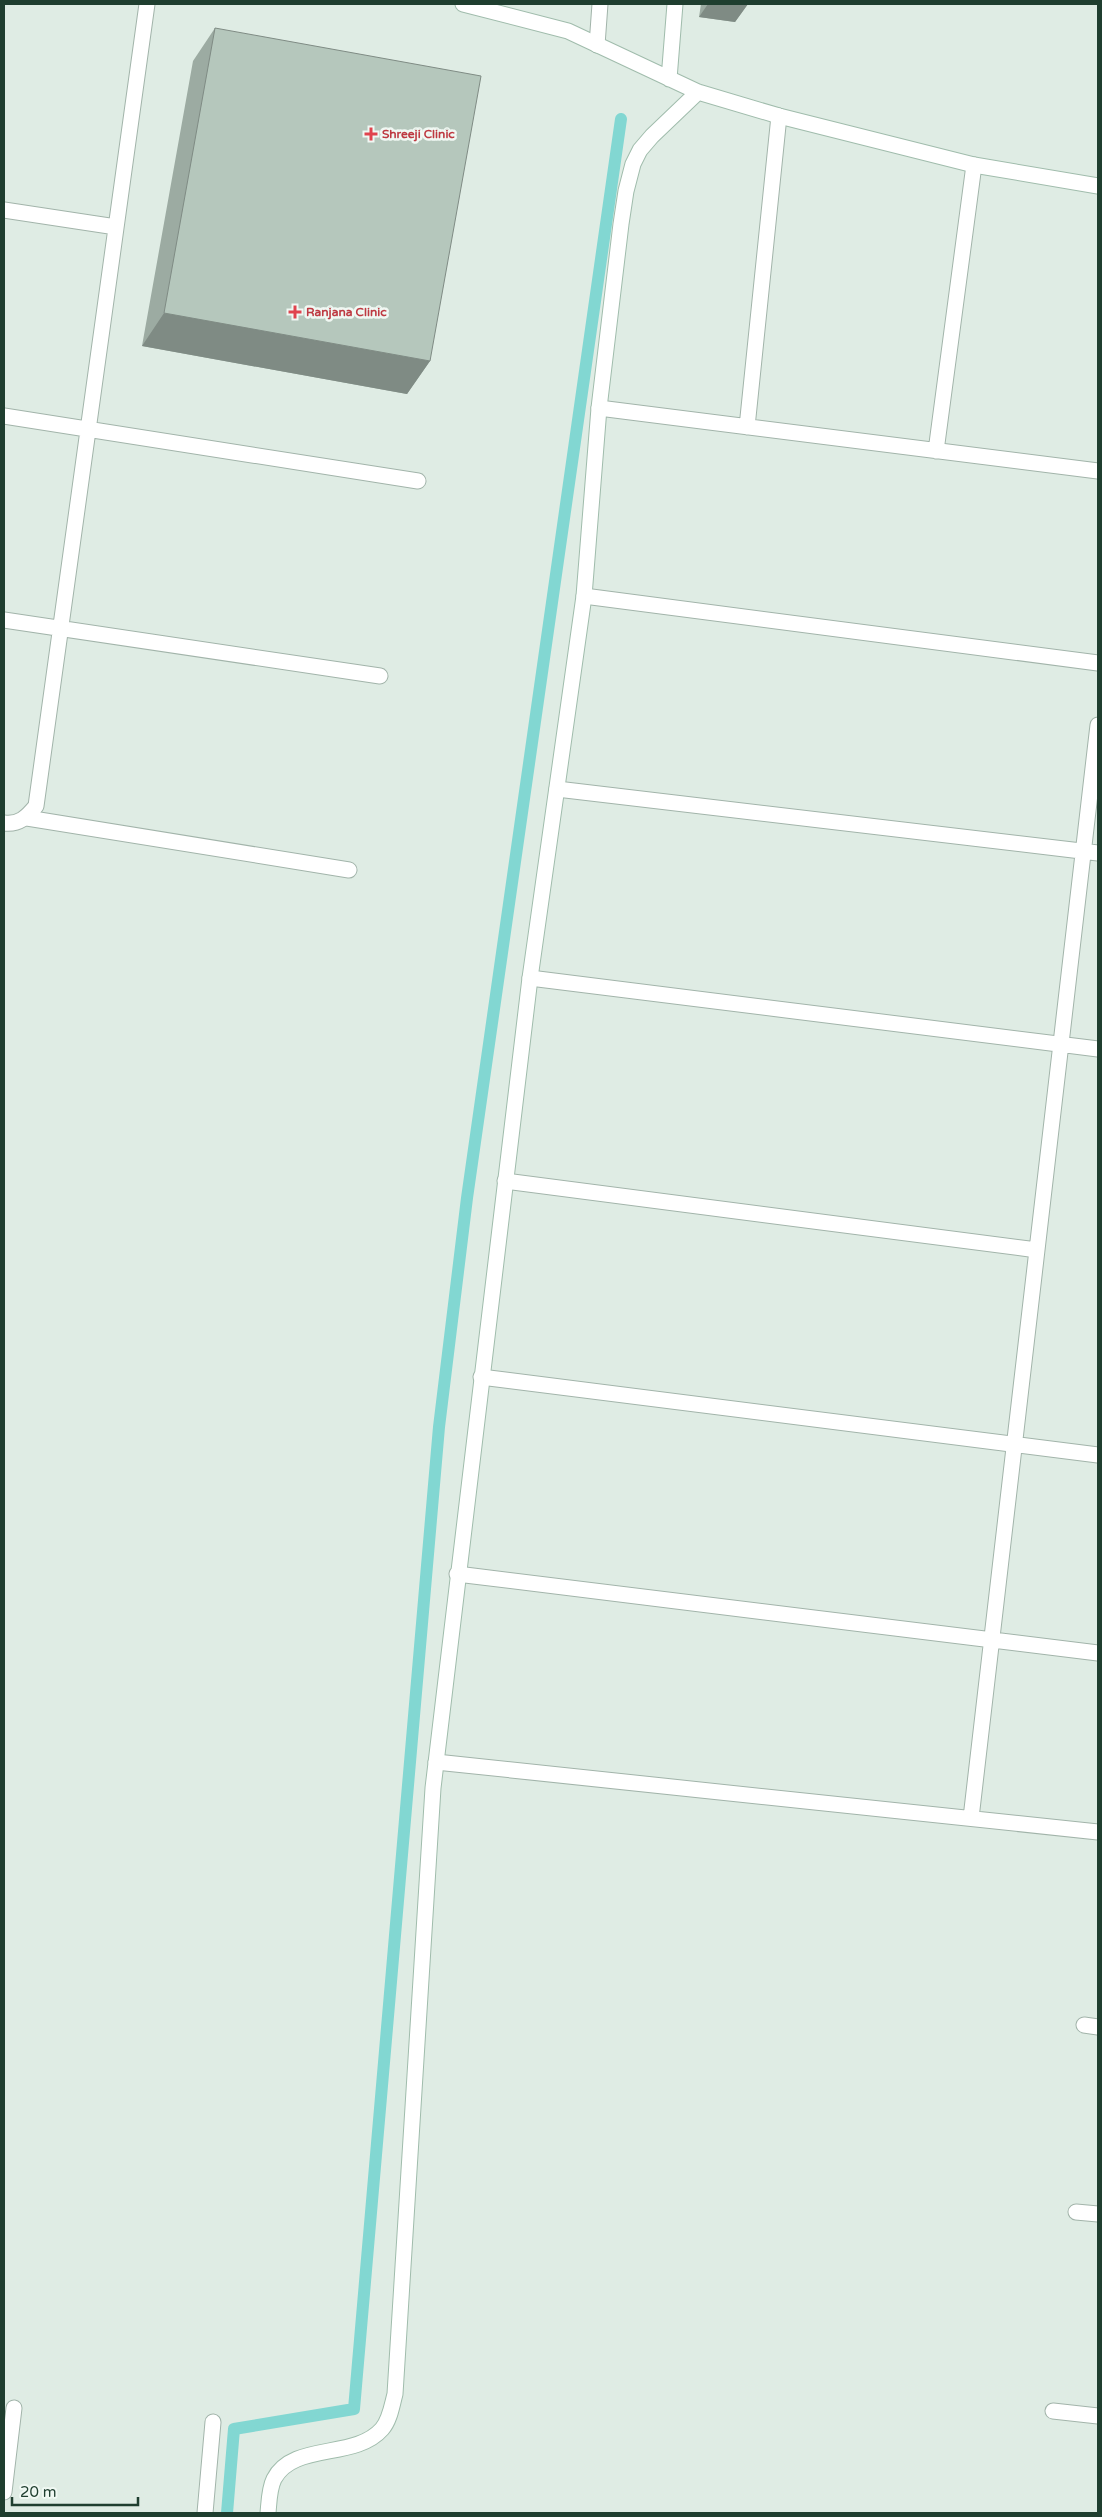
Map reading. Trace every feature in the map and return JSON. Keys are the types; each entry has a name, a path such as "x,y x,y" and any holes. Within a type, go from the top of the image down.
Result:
{"street":[{"path":"27,818 36,806 147,4"},
{"path":"463,4 568,32 698,92 780,116 974,165 1098,186"},
{"path":"598,45 600,4"},
{"path":"669,79 675,4"},
{"path":"268,2513 273,2480 282,2468 296,2459 356,2445 371,2439 383,2428 393,2402 436,1762 457,1574 530,978 584,596 599,408 623,216 634,164 640,150 698,92"},
{"path":"747,427 780,116"},
{"path":"936,451 974,165"},
{"path":"4,210 116,227"},
{"path":"599,408 1098,471"},
{"path":"4,416 88,431 418,482"},
{"path":"584,596 1098,663"},
{"path":"4,620 380,676"},
{"path":"971,1818 1061,1044 1091,852 1098,726"},
{"path":"557,789 1091,852"},
{"path":"4,823 12,824 27,818 349,870"},
{"path":"530,978 1098,1049"},
{"path":"505,1181 1037,1250"},
{"path":"481,1376 1098,1455"},
{"path":"457,1574 1098,1653"},
{"path":"436,1762 1098,1832"},
{"path":"1076,2212 1098,2214"},
{"path":"4,2492 14,2408"},
{"path":"1053,2411 1098,2416"},
{"path":"205,2513 213,2422"}],"building":[{"path":"215,28 481,76 430,361 164,313"}],"waterway":[{"path":"227,2513 234,2429 354,2409 439,1427 467,1198 621,119"}],"place":[{"name":"Shreeji Clinic","path":"371,134"},
{"name":"Ranjana Clinic","path":"295,312"}]}
